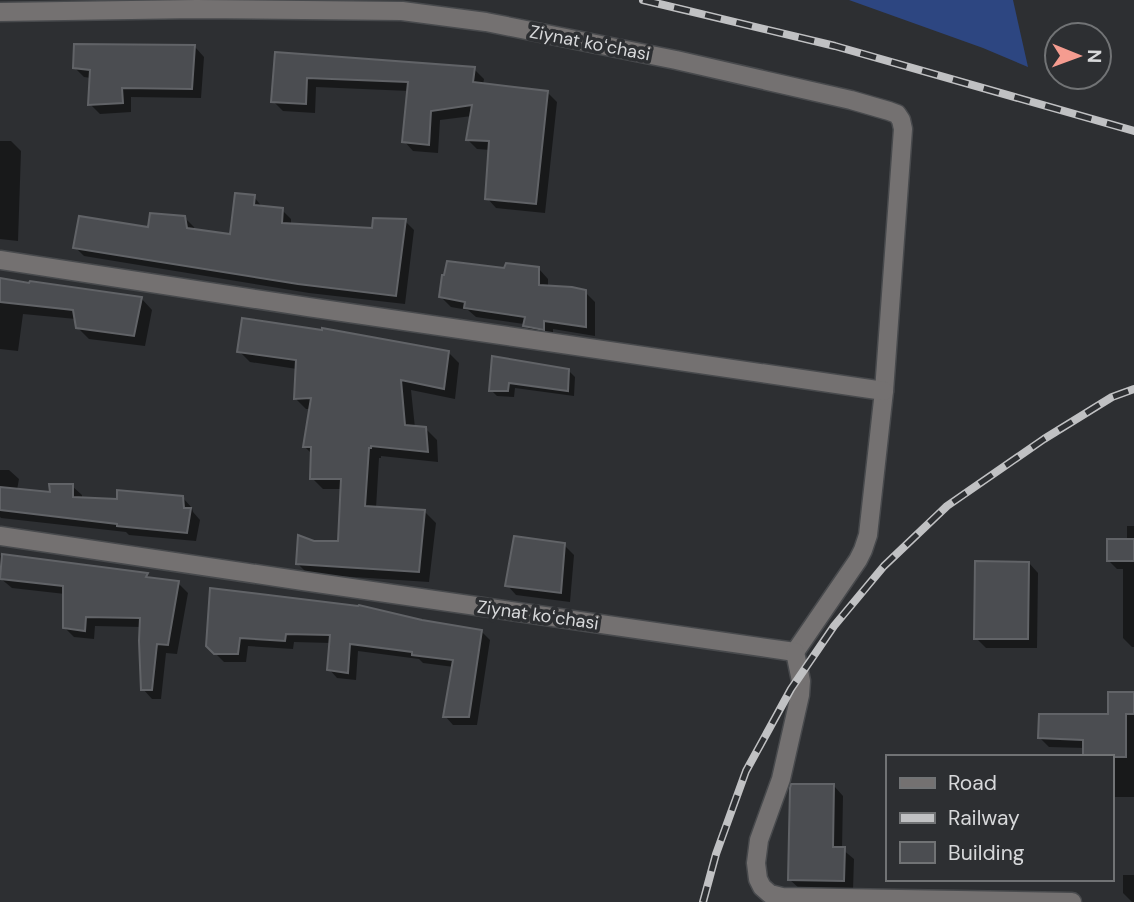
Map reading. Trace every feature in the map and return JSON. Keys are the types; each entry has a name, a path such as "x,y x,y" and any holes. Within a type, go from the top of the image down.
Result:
{"street":[{"name":"Ziynat koʻchasi","path":"0,12 196,9 402,11 486,22 676,60 851,100 897,114 903,129 884,391 867,535 863,550 850,573 795,653 0,536"},
{"path":"0,260 884,391"},
{"path":"795,653 800,695 781,779 759,840 756,863 762,887 770,894 782,897 1072,902"}],"shaded area":[{"path":"849,0 1013,0 1028,67 983,48"}],"building":[{"path":"74,44 195,45 192,89 122,88 123,103 88,105 90,70 73,68"},
{"path":"275,52 475,67 473,82 548,91 536,204 485,199 489,141 466,140 472,105 431,111 429,145 402,142 408,82 307,78 306,104 271,102"},
{"path":"235,193 255,195 254,205 283,208 282,223 372,228 373,218 406,219 396,296 298,284 73,248 79,216 148,227 150,213 185,216 187,228 230,234"},
{"path":"447,261 504,268 506,263 539,267 539,285 586,290 586,327 544,321 544,330 523,326 525,317 464,308 465,302 439,297"},
{"path":"0,278 142,297 134,336 76,328 73,310 0,302"},
{"path":"242,318 322,328 449,351 444,389 401,380 405,425 426,427 428,452 371,446 369,448 365,506 425,510 419,572 296,564 298,535 314,541 338,541 341,479 310,479 311,447 303,447 311,398 294,399 296,360 237,352"},
{"path":"492,356 569,369 568,391 509,383 508,391 489,391"},
{"path":"49,484 73,484 73,497 117,499 117,490 183,496 184,508 191,508 187,533 0,510 0,487 50,492"},
{"path":"514,536 565,543 561,593 505,586"},
{"path":"1107,539 1134,539 1134,561 1107,561"},
{"path":"2,554 148,573 146,577 179,581 168,645 157,644 152,690 141,690 140,618 86,617 85,631 63,628 63,586 0,579"},
{"path":"975,561 1029,562 1028,639 974,639"},
{"path":"210,588 359,605 422,620 482,630 469,717 443,717 453,660 350,644 348,673 327,670 330,635 286,634 285,641 240,638 238,654 214,654 206,646"},
{"path":"1108,692 1134,692 1134,714 1126,714 1126,757 1083,755 1083,740 1038,738 1039,714 1108,714"},
{"path":"791,784 834,784 833,847 845,847 844,881 788,880"}],"railway":[{"path":"643,0 835,46 1134,131"},
{"path":"703,902 716,854 746,771 791,689 834,626 884,566 947,506 1044,439 1112,397 1134,389"}]}
